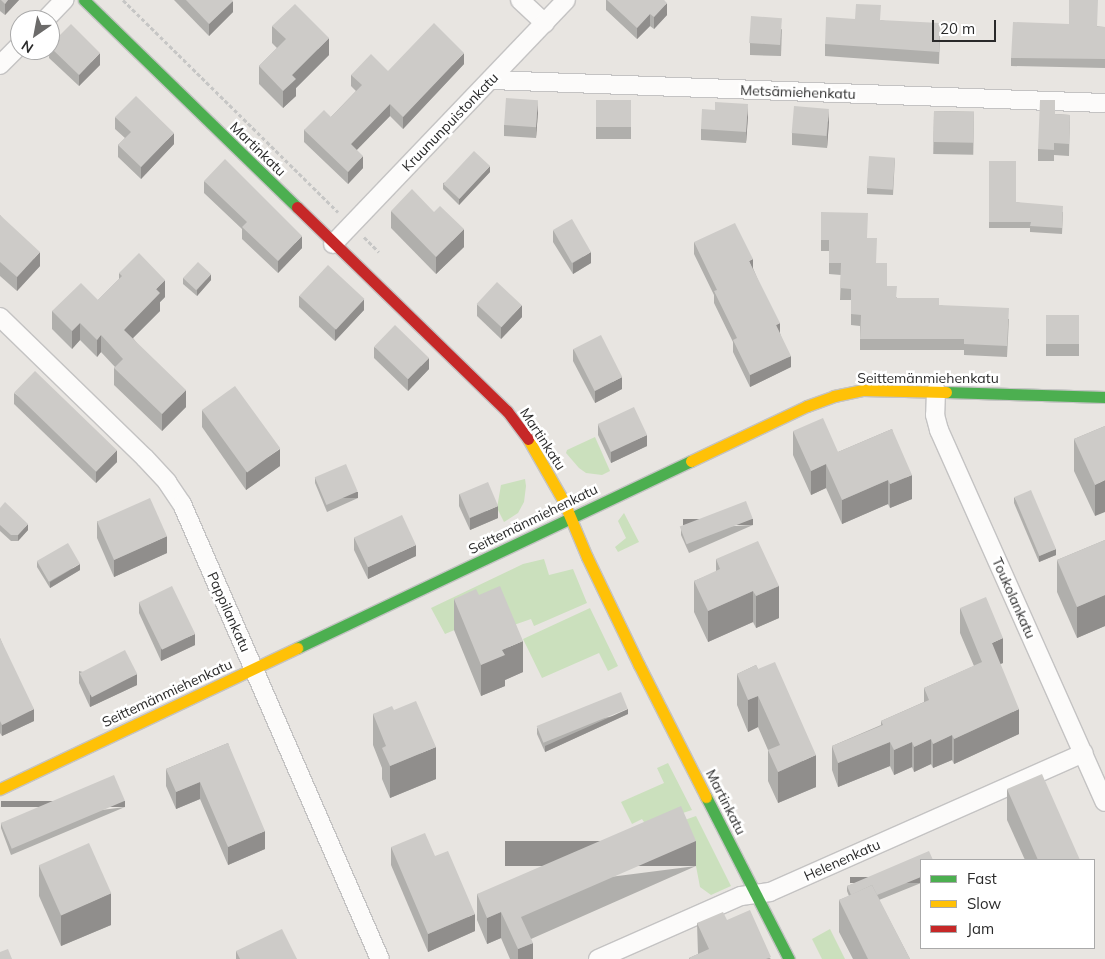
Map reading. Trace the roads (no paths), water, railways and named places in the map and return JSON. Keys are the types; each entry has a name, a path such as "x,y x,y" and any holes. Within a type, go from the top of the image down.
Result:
{"street":[{"path":"54,10 64,0"},
{"name":"Martinkatu","path":"84,0 507,412 544,463 639,665 789,959"},
{"path":"520,0 544,23"},
{"name":"Kruununpuistonkatu","path":"333,244 566,0"},
{"path":"0,66 10,56"},
{"name":"Metsämiehenkatu","path":"490,80 1105,103"},
{"name":"Pappilankatu","path":"0,317 146,458 167,482 182,504 380,959"},
{"name":"Seittemänmiehenkatu","path":"0,789 255,670 806,406 834,396 863,390 1105,397"},
{"name":"Toukolankatu","path":"936,391 935,415 939,430 1105,802"},
{"name":"Helenenkatu","path":"598,959 740,896 770,892 1084,753"}]}
